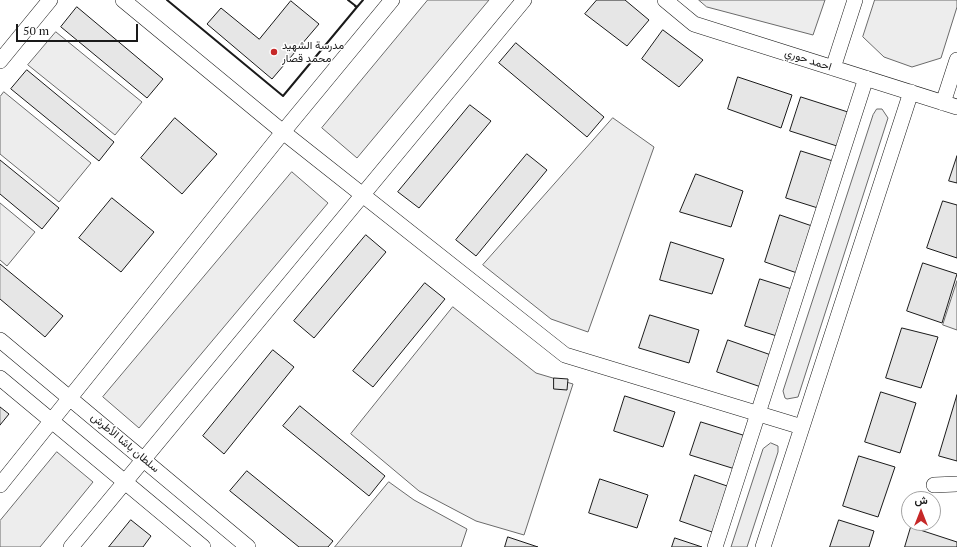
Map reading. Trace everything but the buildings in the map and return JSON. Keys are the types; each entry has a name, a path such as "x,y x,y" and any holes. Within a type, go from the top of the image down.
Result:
{"street":[{"path":"0,61 50,0"},
{"path":"123,0 283,132 565,355 802,427"},
{"path":"0,484 283,132 392,0"},
{"path":"71,547 524,0"},
{"name":"احمد حوري","path":"665,0 694,24 950,105"},
{"path":"833,68 855,0"},
{"path":"950,105 957,60"},
{"path":"715,547 866,78"},
{"path":"763,547 910,92"},
{"name":"سلطان باشا الأطرش","path":"0,340 248,547"},
{"path":"0,378 203,547"},
{"path":"934,485 957,484"}],"shaded area":[{"path":"428,0 489,0 357,158 322,128"},
{"path":"699,0 825,0 813,35 707,7"},
{"path":"875,0 957,0 957,7 941,58 912,67 884,57 863,37"},
{"path":"56,32 142,102 115,135 28,65"},
{"path":"4,92 91,163 59,202 0,154 0,97"},
{"path":"877,109 882,109 888,118 798,397 787,399 785,398 783,391 873,115"},
{"path":"613,118 654,147 588,332 551,319 483,265"},
{"path":"292,172 328,203 139,428 103,397"},
{"path":"0,203 35,232 7,266 0,260"},
{"path":"957,281 957,330 943,325"},
{"path":"453,307 536,373 573,384 524,535 476,521 419,491 351,434"},
{"path":"771,443 778,446 778,452 747,547 731,547 763,449"},
{"path":"57,452 93,482 40,547 0,547 0,521"},
{"path":"389,482 414,500 467,529 461,547 335,547"}],"wall":[{"path":"167,0 283,96 357,7 348,0"},
{"path":"355,6 357,7 363,0"}],"place":[{"name":"مدرسة الشهيد محمد قصار","path":"274,52"}]}
